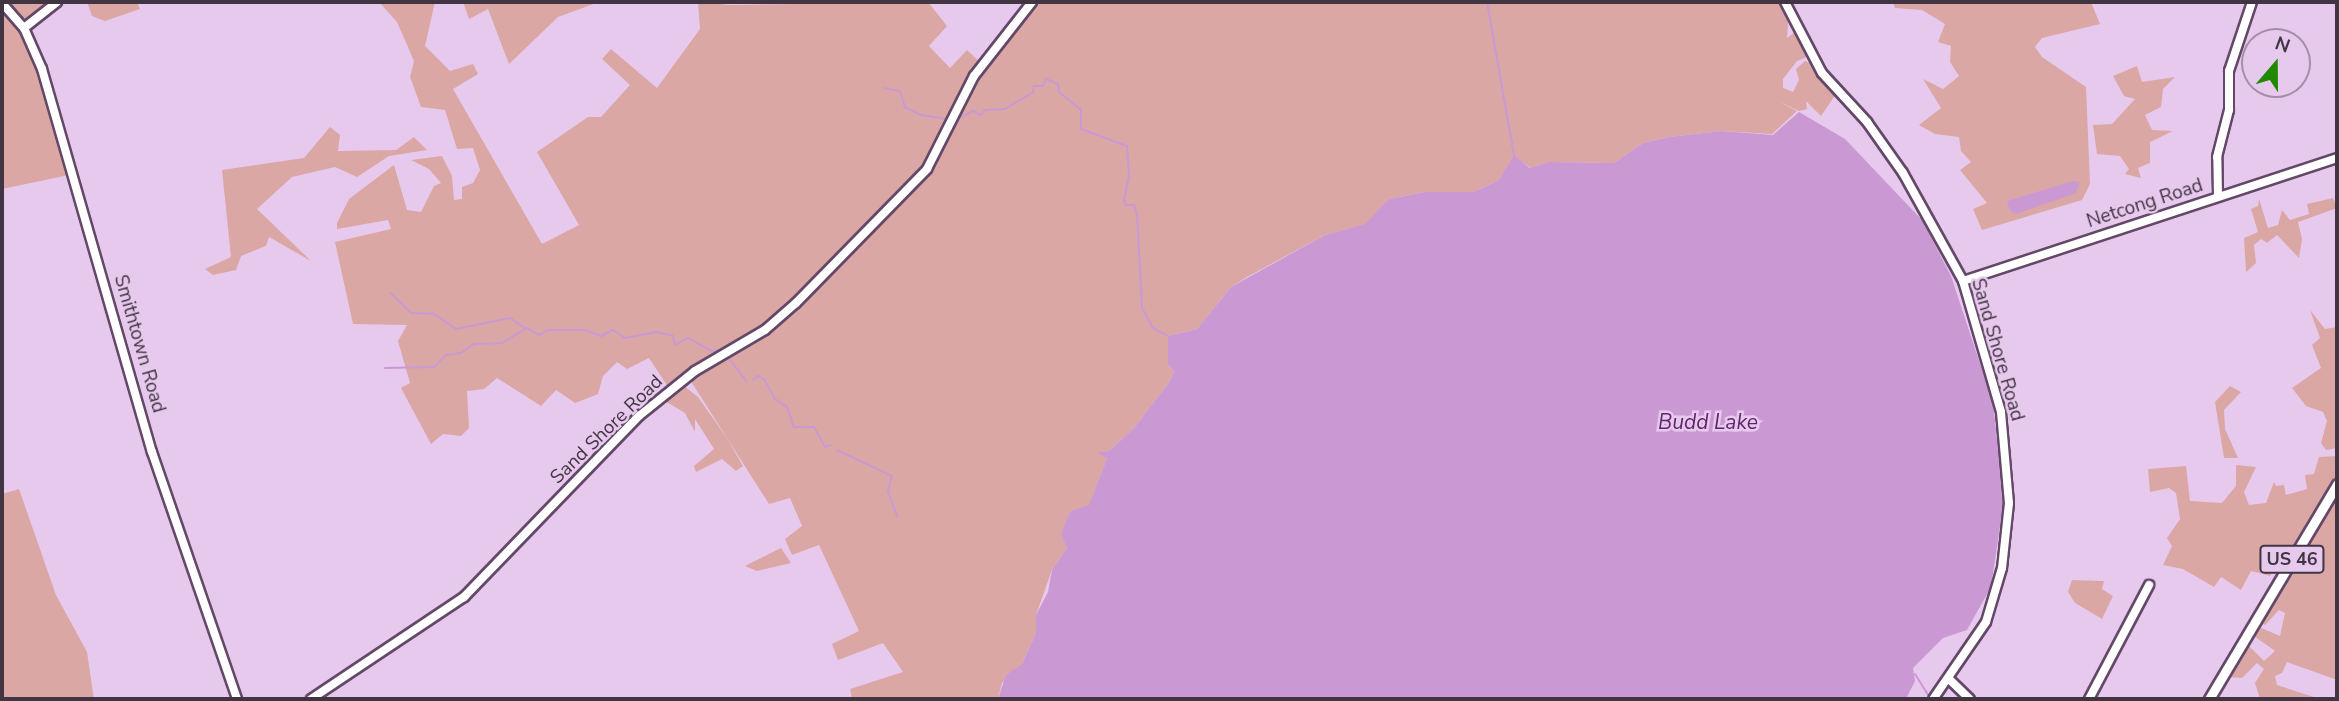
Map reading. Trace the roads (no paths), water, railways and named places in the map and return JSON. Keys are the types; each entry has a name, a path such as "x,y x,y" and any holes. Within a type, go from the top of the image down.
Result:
{"main road":[{"name":"US 46","path":"2209,699 2337,484"}],"street":[{"path":"24,28 57,2"},
{"name":"Sand Shore Road","path":"311,699 464,597 639,416 695,371 781,317 922,176 978,70 1032,2"},
{"name":"Sand Shore Road","path":"1785,2 1822,73 1867,122 1903,173 1963,281 2001,412 2009,518 1990,613 1934,698"},
{"path":"2218,196 2217,157 2229,110 2229,71 2252,2"},
{"name":"Smithtown Road","path":"2,3 24,28 52,99 164,488 237,699"},
{"name":"Netcong Road","path":"1963,281 2337,159"},
{"path":"2089,699 2149,585"},
{"path":"1948,679 1970,699"}],"water":[{"name":"Budd Lake","path":"1799,112 1845,139 1922,220 1951,276 1993,403 2004,499 1991,587 1967,630 1943,638 1913,668 1915,681 1906,699 998,699 1006,675 1022,664 1036,633 1036,615 1048,592 1052,570 1067,548 1061,534 1070,511 1089,505 1107,458 1097,452 1109,451 1134,428 1170,381 1174,371 1168,365 1168,336 1197,329 1231,287 1325,235 1365,224 1389,199 1425,192 1473,192 1498,181 1514,155 1530,168 1549,162 1614,163 1643,143 1669,137 1721,131 1773,135"},
{"path":"2073,181 2080,182 2076,193 2016,214 2010,211 2007,201"}],"waterway":[{"path":"1487,2 1514,155"},
{"path":"957,119 973,111 981,115 985,110 1005,109 1033,92 1034,86 1043,86 1046,79 1058,84 1059,92 1081,110 1081,129 1127,146 1129,176 1124,200 1126,205 1134,205 1137,215 1142,308 1153,328 1168,336"},
{"path":"884,88 900,91 905,107 921,115 947,119"},
{"path":"391,293 411,313 434,314 456,329 510,318 525,328"},
{"path":"385,368 434,367 446,355 461,353 474,344 502,343 527,328 539,335 548,330 585,330 601,336 613,330 625,338 656,332 673,336 675,345 688,338 711,351 722,349"},
{"path":"728,357 747,382"},
{"path":"753,380 758,376 764,379 775,399 787,407 794,427 814,427 825,447 831,445"},
{"path":"837,450 892,476 888,491 897,516"},
{"path":"1915,674 1929,696"}]}
